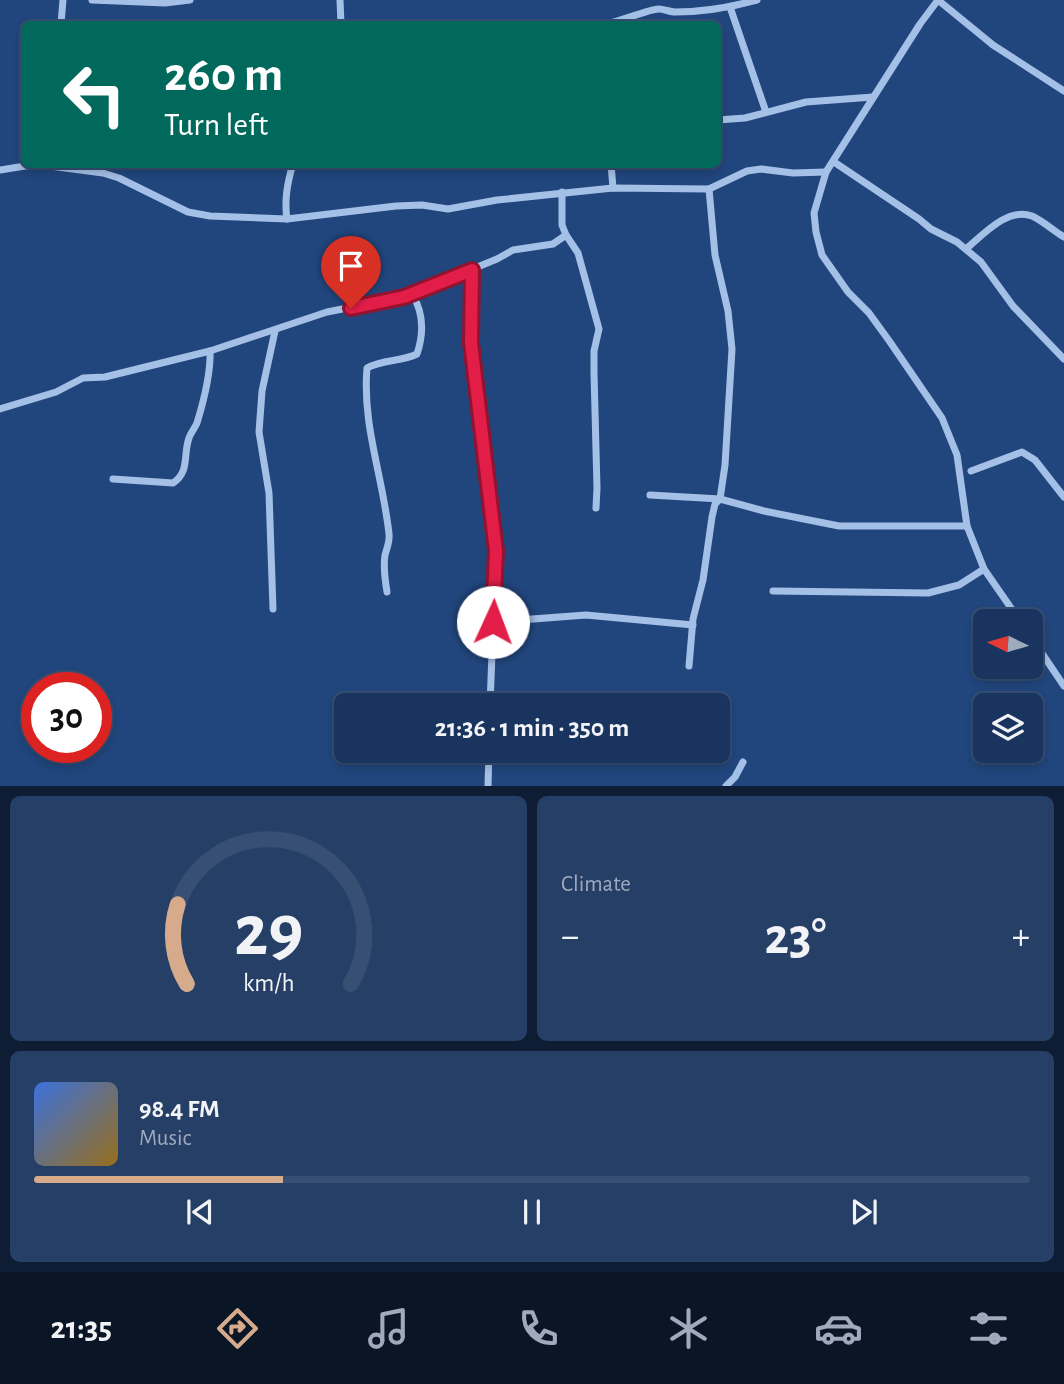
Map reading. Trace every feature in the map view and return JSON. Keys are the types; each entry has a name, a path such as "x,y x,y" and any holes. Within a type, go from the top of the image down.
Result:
{"street":[{"path":"61,21 63,0"},
{"path":"92,0 166,3 190,0"},
{"path":"340,0 341,21"},
{"path":"657,0 658,9"},
{"path":"624,21 658,9 674,12 730,7 757,0"},
{"path":"1012,609 984,569 967,526 957,455 942,418 883,332 848,292 822,255 814,213 826,172 938,0 993,45 1064,90"},
{"path":"730,7 766,112"},
{"path":"721,120 745,118 806,102 873,97"},
{"path":"834,162 931,229 966,249 981,262 1013,306 1064,359"},
{"path":"0,170 21,167"},
{"path":"70,168 119,178 188,212 210,216 287,219 396,206 422,205 447,209 562,192 613,188 709,188 747,171 761,169 793,173 826,172"},
{"path":"287,219 285,207 292,168"},
{"path":"611,168 613,188"},
{"path":"689,666 693,625 714,508 720,499 725,465 732,331 715,255 709,188"},
{"path":"562,192 562,225 578,253 599,329 594,351 596,508"},
{"path":"966,249 998,223 1009,216 1021,214 1032,216 1064,237"},
{"path":"0,409 55,392 83,378 105,377 210,351 327,312 412,294 513,250 553,243 566,235"},
{"path":"472,270 471,343 496,551 490,693"},
{"path":"387,592 385,566 390,536 368,425 367,368 376,363 406,360 417,354 422,324 420,306 412,294"},
{"path":"274,609 269,493 259,432 262,391 275,331"},
{"path":"113,479 173,483 182,475 189,438 196,425 211,366 210,351"},
{"path":"971,471 1022,452 1035,460 1064,497"},
{"path":"650,495 720,499 839,526 967,526"},
{"path":"773,591 929,593 959,585 984,569"},
{"path":"493,622 586,615 693,625"},
{"path":"1043,655 1064,686"},
{"path":"726,786 735,777 743,762"},
{"path":"488,786 489,763"}],"route":[{"path":"351,308 404,297 472,270 471,343 496,551 493,622"}]}
